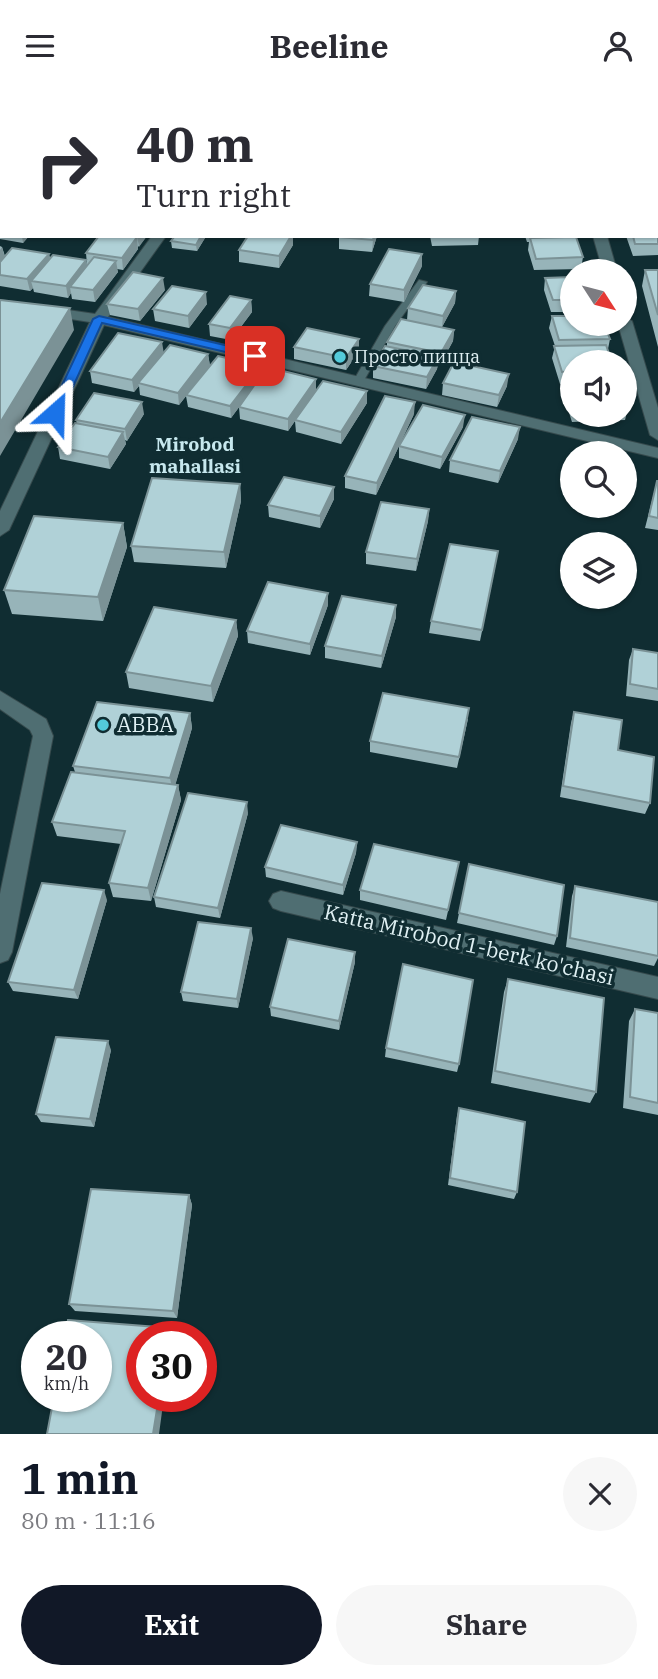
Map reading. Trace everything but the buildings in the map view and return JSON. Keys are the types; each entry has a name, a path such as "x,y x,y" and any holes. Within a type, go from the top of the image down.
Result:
{"street":[{"path":"0,530 99,319 158,238"},
{"path":"601,238 607,259"},
{"path":"0,305 99,319 658,453"},
{"path":"629,336 658,435"},
{"path":"0,699 39,725 43,736 0,952"},
{"name":"Katta Mirobod 1-berk ko'chasi","path":"281,901 658,988"}],"lane":[{"path":"359,380 390,326 422,282"}],"place":[{"name":"Просто пицца","path":"340,357"},
{"name":"ABBA","path":"103,725"}],"district":[{"name":"Mirobod mahallasi","path":"195,455"}],"route":[{"path":"55,413 99,319 255,356"}]}
